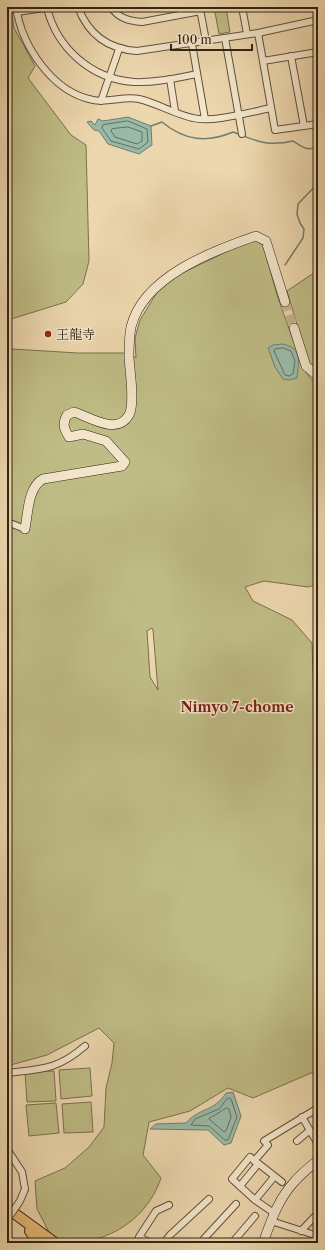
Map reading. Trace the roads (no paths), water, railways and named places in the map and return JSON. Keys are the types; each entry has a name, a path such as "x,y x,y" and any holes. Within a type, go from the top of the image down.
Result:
{"main road":[{"path":"7,1208 55,1243"},
{"path":"7,1216 30,1231 44,1243"},
{"path":"30,1231 38,1243"}],"street":[{"path":"197,74 170,79 135,82 109,77 86,66 71,53 59,38 49,7 16,10 28,43 42,65 61,84 77,94 101,101 115,98 138,99 192,118 205,119 271,108"},
{"path":"78,7 91,31 104,42 119,49 149,50 192,44 258,33 318,20"},
{"path":"111,7 117,14 133,21 142,22 200,9 206,41"},
{"path":"242,7 247,34"},
{"path":"258,33 276,131 318,124"},
{"path":"225,38 242,134"},
{"path":"192,44 205,119"},
{"path":"101,101 119,49"},
{"path":"263,61 318,52"},
{"path":"291,56 304,126"},
{"path":"170,79 174,111"},
{"path":"7,522 26,529 31,496 38,482 50,477 122,466 125,462 106,441 83,434 69,437 64,430 64,422 67,415 74,412 107,425 118,425 130,414 129,357 131,328 142,304 165,278 232,244 256,236 266,242 285,302"},
{"path":"294,328 306,366 318,376"},
{"path":"7,1073 56,1066 72,1057 85,1046"},
{"path":"240,1186 268,1145 264,1141 318,1108"},
{"path":"302,1117 313,1133 318,1144"},
{"path":"297,1141 313,1133"},
{"path":"7,1150 22,1172 24,1189 20,1201 7,1220"},
{"path":"282,1182 250,1157 232,1179 273,1217 301,1231 318,1236"},
{"path":"263,1243 284,1194 295,1181 316,1165"},
{"path":"255,1200 274,1176"},
{"path":"164,1243 170,1235 209,1199"},
{"path":"200,1243 236,1204"},
{"path":"151,1243 139,1237 156,1211 169,1205"},
{"path":"301,1231 318,1213"},
{"path":"232,1243 255,1216"}],"water":[{"path":"128,117 151,126 152,145 139,154 108,144 99,131 94,130 87,122 91,121 95,125 98,119 103,121"},
{"path":"282,344 293,348 298,356 297,378 289,380 283,379 275,367 268,348 273,345"},
{"path":"233,1092 241,1116 231,1143 224,1145 208,1130 150,1129 156,1124 186,1123 196,1114 212,1107 226,1093"}],"waterway":[{"path":"151,126 162,122 179,133 196,138 214,138 233,132 262,142 284,143 293,141 308,149 318,146"},
{"path":"285,265 303,238 304,229 297,214 298,204 318,183"}],"tunnel":[{"path":"285,302 294,328"}],"place":[{"name":"王龍寺","path":"48,334"}],"district":[{"name":"Nimyo 7-chome","path":"237,707"}]}
